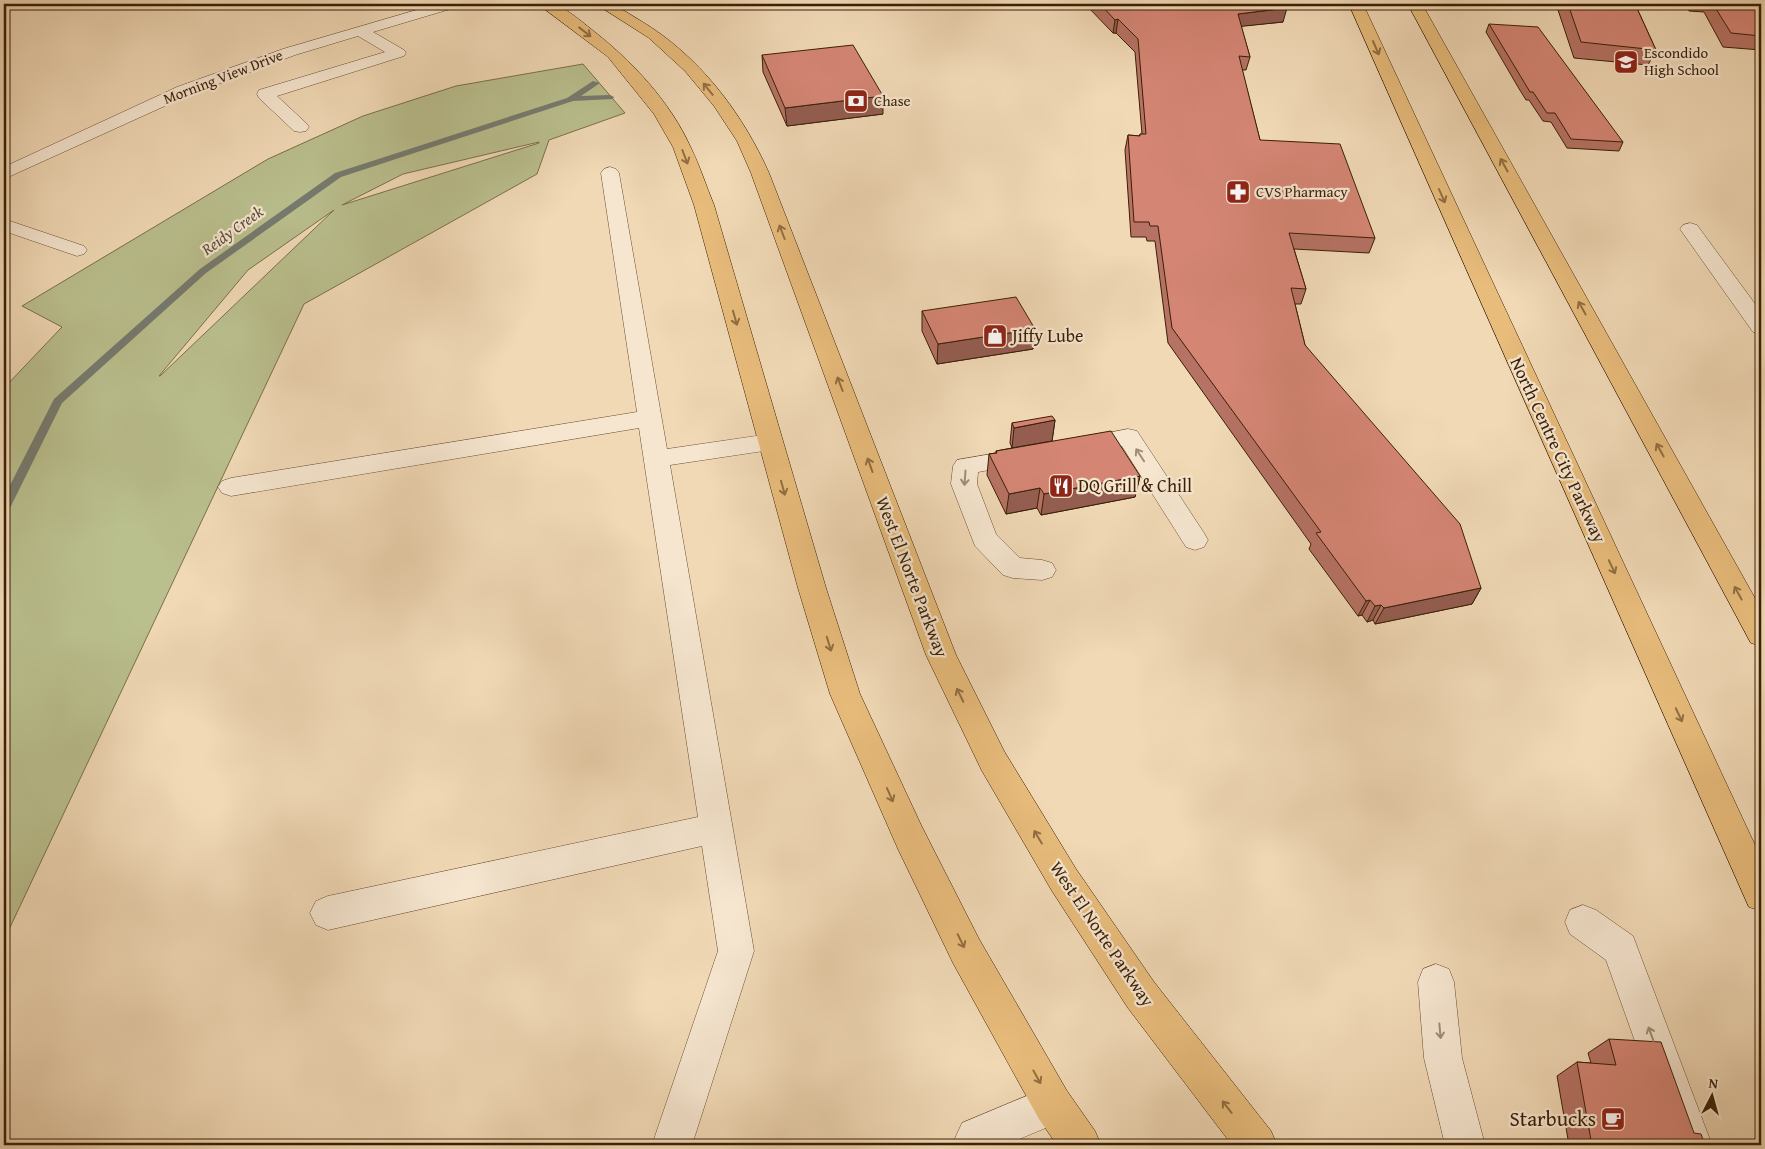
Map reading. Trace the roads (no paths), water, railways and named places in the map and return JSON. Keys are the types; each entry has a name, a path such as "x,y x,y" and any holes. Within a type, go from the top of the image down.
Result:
{"main road":[{"path":"545,4 568,18 614,54 662,112 682,147 704,205 812,588 845,694 910,838 962,943 1053,1105 1081,1145"},
{"name":"West El Norte Parkway","path":"603,4 654,35 690,68 720,103 746,141 766,189 941,656 993,761 1064,880 1141,995 1257,1145"},
{"name":"North Centre City Parkway","path":"1356,4 1761,895"},
{"path":"1415,4 1761,635"}],"street":[{"name":"Morning View Drive","path":"4,174 183,91 289,52 452,4"},
{"path":"300,127 265,94 398,53 360,31"},
{"path":"610,173 736,951 672,1145"},
{"path":"4,225 77,250"},
{"path":"1690,229 1761,327"},
{"path":"231,487 650,418"},
{"path":"1042,570 1012,568 984,539 964,484 966,466 1128,437 1195,540"},
{"path":"656,458 770,442"},
{"path":"328,913 716,828"},
{"path":"1584,922 1620,948 1692,1145"},
{"path":"1436,982 1442,1058 1465,1145"},
{"path":"972,1145 976,1137 1053,1105"}],"waterway":[{"name":"Reidy Creek","path":"4,508 58,401 203,271 338,175 570,100 596,83"},
{"name":"Reidy Creek","path":"572,99 610,97"}],"place":[{"name":"Escondido High School","path":"1626,62"},
{"name":"Chase","path":"856,101"},
{"name":"CVS Pharmacy","path":"1238,192"},
{"name":"Jiffy Lube","path":"995,336"},
{"name":"DQ Grill & Chill","path":"1061,486"},
{"name":"Starbucks","path":"1613,1119"}]}
